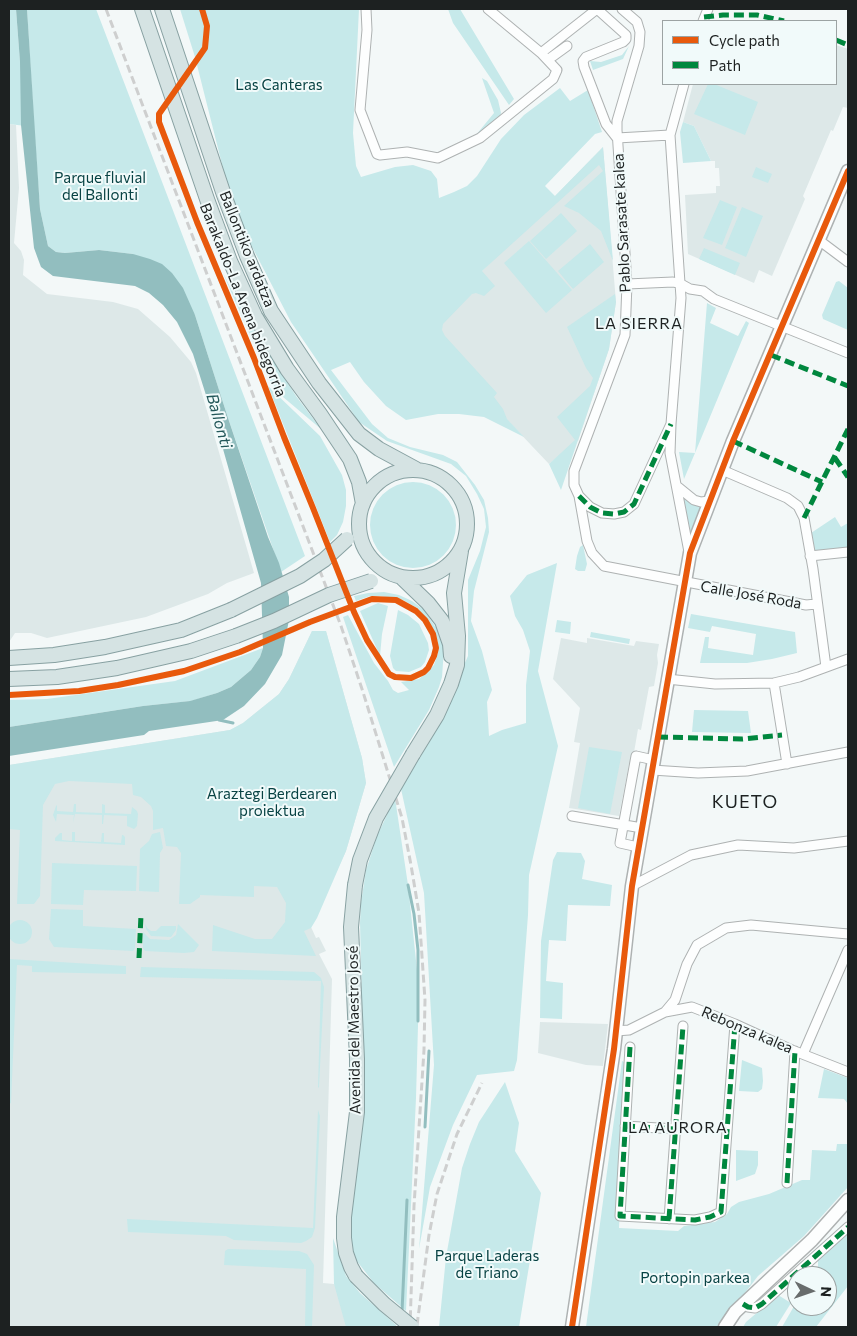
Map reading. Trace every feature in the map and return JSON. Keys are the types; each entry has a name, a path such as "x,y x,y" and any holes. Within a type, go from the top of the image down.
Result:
{"main road":[{"path":"133,9 139,23 151,38"},
{"name":"Ballontiko ardatza","path":"142,9 230,261 255,316 283,362 350,459 359,482 363,504"},
{"name":"Ballontiko ardatza","path":"162,9 224,196 247,256 272,311 319,383 359,434 378,449 416,469"},
{"path":"167,9 174,42"},
{"path":"9,658 63,654 105,647 181,630 231,610 300,576 324,560 347,539 359,518 363,504 371,489 384,478 400,471 416,469 430,472 442,478 453,486 461,498 466,511 468,524 466,538 461,551 450,564 435,574 418,578 396,576 370,581 329,595 274,621 236,636 191,651 117,668 57,677 9,679"},
{"path":"359,518 359,532 366,551 380,567 396,576 428,603 442,621 450,644 451,684"},
{"name":"Avenida del Maestro José","path":"412,1327 384,1304 356,1276 346,1253 344,1217 356,1112 357,1059 352,927 355,885 360,860 376,818 437,716 457,665 458,636 454,592 461,551"}],"street":[{"path":"366,9 367,30 360,110 377,154 407,152 438,158 480,138 553,79 557,70 549,60 488,9"},
{"path":"541,53 597,9 626,35 626,40 623,42 587,56 583,61 606,124 617,138 670,135"},
{"name":"Pablo Sarasate kalea","path":"622,9 639,25 640,39 617,121 627,284 625,335 574,471 574,485 587,541 592,553 604,566 685,583"},
{"path":"549,60 567,46"},
{"path":"684,85 670,135 680,284 670,453 690,553"},
{"path":"572,1327 616,1031 632,886 690,553 709,501 848,171"},
{"path":"820,241 848,262"},
{"path":"627,284 680,284 690,289 703,291 714,299 848,353"},
{"path":"578,496 590,507 602,513 614,514 624,512 634,504 671,424"},
{"path":"722,470 787,498 798,506 804,518 826,667"},
{"path":"678,487 694,500 709,501"},
{"path":"810,556 848,552"},
{"name":"Calle José Roda","path":"685,583 806,605 816,604"},
{"path":"667,679 715,684 774,683 799,677 848,659"},
{"path":"774,683 787,764"},
{"path":"638,847 620,843 636,756 653,765 698,773 747,771 848,752"},
{"path":"572,816 642,828"},
{"path":"632,886 691,856 738,844 794,848 848,841"},
{"path":"665,1012 675,1000 687,964 697,945 726,928 751,925 848,934"},
{"path":"787,1183 799,1052 848,950"},
{"path":"679,989 686,1002 692,1007"},
{"name":"Rebonza kalea","path":"616,1031 629,1030 665,1012 692,1007 848,1072"},
{"path":"630,1047 620,1216 695,1220 710,1217 721,1212 735,1024"},
{"path":"670,1219 683,1026"},
{"path":"625,1126 676,1129"},
{"path":"725,1327 735,1312 812,1240 848,1200"},
{"path":"743,1304 755,1308 762,1304 848,1227"}],"shaded area":[{"path":"837,45 848,49 848,108 843,107 833,131 831,130 803,196 805,199 772,276 759,270 754,283 688,254 685,195 716,193 716,186 720,186 719,168 715,168 715,161 711,161 694,126 683,122 693,85 837,85"},
{"path":"9,124 16,125 19,188 14,243 21,251 24,260 23,275 47,294 113,302 138,309 170,337 191,362 196,373 254,573 227,583 208,594 146,617 47,638 31,633 15,633 9,642"},
{"path":"603,147 616,302 609,349 578,441 549,464 423,331"},
{"path":"312,631 326,631 362,758 366,783 346,851 311,927 316,938 319,937 326,951 319,954 332,979 323,1283 334,1284 342,1296 396,1325 396,1327 9,1327 9,765 230,730 243,723 279,694 289,679"},
{"path":"561,638 587,643 587,638 634,646 636,641 659,644 654,686 649,687 641,730 638,729 632,764 629,764 619,816 569,808 580,743 574,742 580,708 553,679"},
{"path":"540,1022 608,1024 603,1066 586,1065 538,1053"}],"green space":[{"name":"Parque fluvial del Ballonti","path":"9,9 16,9 20,62 34,126 27,9 96,9 305,556 281,572 195,315 133,254 99,250 65,253 56,252 48,246 40,209 34,127 9,124"},
{"name":"Las Canteras","path":"180,9 359,9 353,133 356,166 361,177 395,167 413,165 431,171 437,179 439,198 454,192 467,186 477,176 501,139 524,115 560,88 570,101 588,90 602,132 595,134 545,186 555,196 603,147 613,261 601,231 579,213 564,206 603,171 599,165 482,271 495,286 484,296 476,293 472,294 443,324 442,330 445,336 497,393 494,397 503,409 507,419 524,437 484,417 438,414 406,420 386,406 364,382 350,362 331,370 372,424 388,438 410,447 443,455 457,462 484,500 489,532 474,591 471,621 482,651 492,690 487,702 489,736 526,723 526,685 530,651 523,630 515,616 510,596 527,575 557,563 538,671 558,746 529,875 528,915 517,1060 514,1071 477,1075 453,1125 430,1187 419,1249 434,1065 424,893 401,789 430,741 468,656 468,580 480,551 486,527 484,509 466,476 451,464 387,441 359,422 291,322 234,212 195,57"},
{"path":"448,9 460,9 514,99 509,105 453,23"},
{"path":"629,46 623,59 593,70 590,61 601,62 622,55"},
{"path":"482,78 487,81 498,100 501,113 484,132 476,135 494,113"},
{"path":"708,85 716,85 758,102 745,135 694,114"},
{"path":"683,122 694,126 711,161 683,163 680,132"},
{"path":"756,167 772,174 768,183 752,177"},
{"path":"720,200 737,207 722,245 703,238"},
{"path":"742,207 763,216 746,257 725,248"},
{"path":"561,213 577,231 546,259 530,241"},
{"path":"529,241 572,290 546,313 504,263"},
{"path":"590,244 604,262 573,289 558,271"},
{"path":"704,248 740,263 735,275 699,259"},
{"path":"223,273 250,324 296,396 321,429 283,397 270,381"},
{"path":"839,281 848,288 848,330 823,319 822,315 836,282"},
{"path":"615,294 616,302 609,349 561,490 549,464 575,440 557,417 590,386 593,378 586,368 567,327"},
{"path":"707,303 716,308 710,323 738,336 746,321 749,323 695,453"},
{"path":"268,386 320,436 342,475 346,490 346,506 343,522 337,535 330,542"},
{"path":"679,452 695,453 684,479"},
{"path":"413,482 429,485 437,489 449,501 453,509 456,525 453,541 449,549 437,561 429,565 413,568 397,565 389,561 377,549 373,541 370,525 373,509 377,501 389,489 397,485"},
{"path":"682,498 695,504 702,504 689,536"},
{"path":"835,517 841,527 848,523 848,549 813,554 811,533"},
{"path":"583,545 587,564 585,571 578,571 575,569 577,556 580,547"},
{"path":"384,592 399,595 423,609 437,629 444,649 442,677 439,687 429,710 394,767 343,617 348,615 374,663 393,690 398,693 409,690 401,682 419,679 434,665 438,653 438,643 434,630 426,618 417,608 403,600 370,596 356,601 354,596"},
{"path":"378,603 388,606 382,634 380,656 360,611"},
{"path":"398,610 419,624 428,643 429,650 425,662 421,667 409,672 396,671 393,668 390,656"},
{"path":"691,614 795,632 797,653 747,663 700,663 705,637 709,637 708,648 753,655 756,634 712,626 710,632 688,628"},
{"path":"557,620 571,622 570,634 555,632"},
{"name":"Araztegi Berdearen proiektua","path":"312,631 326,631 362,758 366,783 346,851 317,918 311,928 304,931 316,956 212,951 213,925 255,939 272,939 285,922 286,903 277,887 254,886 254,897 200,895 190,904 179,904 181,853 177,847 166,846 163,828 153,830 153,811 151,806 141,797 133,795 132,784 69,781 55,784 43,805 40,896 34,904 17,904 20,830 9,829 9,765 230,730 243,723 279,694 289,679"},
{"path":"591,632 630,639 629,644 590,637"},
{"path":"263,648 260,657 251,670 231,687 217,693 191,701 143,706 9,727 9,700 47,699 175,681"},
{"path":"694,710 748,711 751,733 692,732"},
{"path":"589,747 622,752 610,814 578,808"},
{"path":"395,798 408,885 419,989 406,1311 374,1283 352,1255 350,1220 360,1149 364,1076 361,903 366,870 377,836"},
{"path":"74,804 76,804 76,812 102,813 102,804 105,805 105,813 131,814 132,807 138,814 137,826 134,829 127,826 127,816 104,815 102,824 102,815 75,814 73,823 74,815 57,814 56,822 53,815 57,805 57,811 73,812"},
{"path":"72,832 75,832 75,841 101,842 102,833 104,833 104,842 121,843 123,835 125,837 125,845 55,841 55,838 62,833 62,840 72,841"},
{"path":"160,832 163,848 160,853 159,892 139,891 140,849 149,841 152,834"},
{"path":"557,852 581,853 585,861 582,879 612,885 610,906 568,905 566,941 549,940 546,981 563,983 562,1019 540,1018 541,941 553,860"},
{"path":"52,863 137,866 136,891 84,890 83,905 51,904"},
{"path":"51,909 83,910 83,926 136,929 135,948 133,951 54,947 49,939"},
{"path":"20,920 29,923 32,932 29,941 20,944 11,941 8,932 11,923"},
{"path":"145,923 151,931 156,931 161,926 176,926 176,930 171,937 151,936 146,929"},
{"path":"178,924 199,945 194,952 145,951 143,948 143,932 150,939 169,940 176,935"},
{"path":"9,959 126,966 126,974 32,972 32,966 17,965 11,1103 9,1104"},
{"path":"141,967 314,972 321,978 324,987 319,1087 321,981 140,977"},
{"path":"742,1060 762,1068 762,1089 758,1092 739,1091"},
{"name":"Portopin parkea","path":"622,1061 626,1063 619,1228 678,1231 684,1226 715,1222 727,1214 731,1207 739,1202 769,1194 802,1180 810,1180 812,1150 836,1151 837,1144 848,1144 848,1187 804,1236 758,1276 731,1311 722,1327 586,1327"},
{"path":"824,1069 848,1078 848,1104 844,1099 818,1098"},
{"name":"Parque Laderas de Triano","path":"505,1082 519,1123 515,1151 541,1193 519,1327 439,1327 446,1257 462,1168 479,1122"},
{"path":"318,1110 320,1116 315,1228 312,1237 306,1241 301,1243 234,1240 226,1236 128,1232 127,1219 313,1228"},
{"path":"736,1150 758,1151 758,1165 755,1174 736,1181"},
{"path":"848,1231 848,1286 837,1300 837,1266 818,1266 818,1258"},
{"path":"333,1238 346,1276 360,1293 396,1327 346,1327 334,1284"},
{"path":"228,1249 299,1251 307,1254 314,1265 312,1327 305,1327 306,1269 224,1265 225,1251"},
{"path":"778,1295 787,1301 787,1309 776,1327 743,1327 746,1322"},
{"path":"788,1316 825,1316 816,1327 782,1327"}],"water":[{"name":"Ballonti","path":"16,9 27,9 40,209 48,246 56,252 99,250 133,254 150,259 162,264 172,273 183,288 195,315 268,537 279,563 289,597 289,620 282,655 265,684 244,706 223,720 149,731 144,735 9,756 9,727 143,706 190,701 217,693 231,687 251,670 260,657 263,648 261,583 223,449 193,354 177,322 163,305 149,293 135,286 53,276 41,267 34,248 21,125 20,62"}],"waterway":[{"path":"219,720 233,723"},
{"path":"408,885 414,914 418,950 418,1021"},
{"path":"425,1127 429,1051"},
{"path":"402,1312 407,1200"}],"railway":[{"path":"106,9 341,626 402,818 419,913 425,1000 424,1050 414,1206 410,1327"},
{"path":"417,1325 429,1235 437,1194 457,1134 482,1083"}],"marked path":[{"path":"704,17 757,15 780,20"},
{"path":"837,40 848,45"},
{"path":"771,355 848,386"},
{"path":"579,496 590,507 602,513 614,514 624,512 634,504 671,424"},
{"path":"804,518 848,429"},
{"path":"733,441 822,482"},
{"path":"835,458 848,477"},
{"path":"658,737 742,739 782,735"},
{"path":"139,958 141,915"},
{"path":"630,1047 620,1216 695,1220 710,1217 721,1212 735,1024"},
{"path":"669,1219 683,1026"},
{"path":"787,1183 795,1051"},
{"path":"625,1126 676,1129"},
{"path":"743,1304 755,1308 762,1304 848,1227"}],"cycle path":[{"name":"Barakaldo-La Arena bidegorria","path":"9,695 79,691 184,671 240,652 310,622 372,599 396,600 416,611 425,620 433,634 436,648 434,656 424,672 411,678 395,677 389,674 367,640 354,612 313,508 284,437 254,358 197,222 159,122 159,114 205,48 207,26 202,9"},
{"path":"572,1327 614,1049 632,886 690,553 733,441 848,171"}],"district":[{"name":"LA SIERRA","path":"639,324"},
{"name":"KUETO","path":"745,802"},
{"name":"LA AURORA","path":"678,1128"}]}
